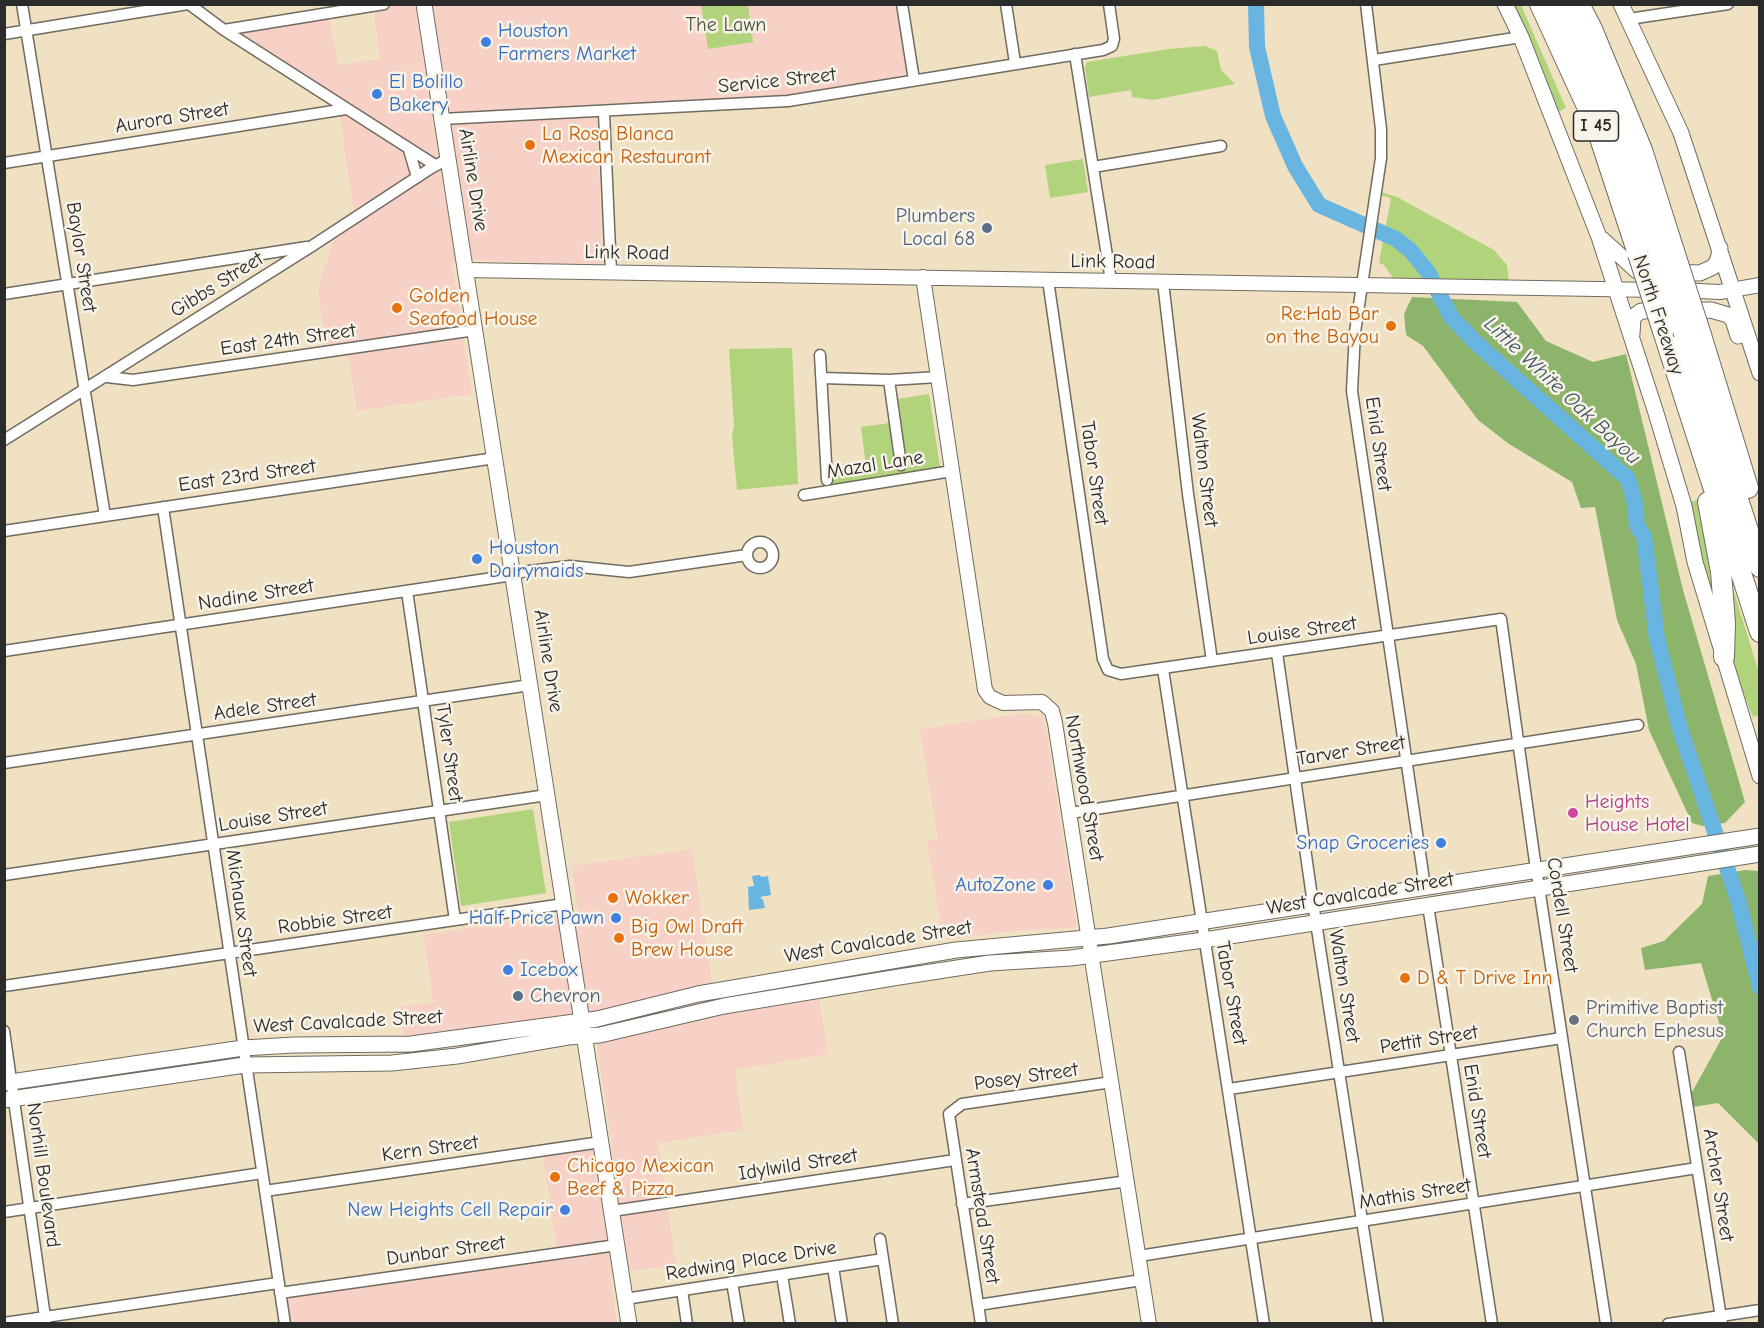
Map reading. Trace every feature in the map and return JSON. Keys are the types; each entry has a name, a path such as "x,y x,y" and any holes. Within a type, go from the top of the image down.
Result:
{"highway":[{"name":"North Freeway","path":"1540,4 1657,252 1693,334 1760,525"},
{"name":"North Freeway","path":"1560,4 1625,151 1657,252"},
{"name":"North Freeway","path":"1579,4 1642,150 1657,252 1664,330 1760,632"},
{"name":"North Freeway","path":"1693,334 1760,567"},
{"path":"1692,417 1721,572 1725,622 1724,657"},
{"path":"1745,480 1760,499"}],"main road":[{"name":"Airline Drive","path":"424,4 442,119 442,162 475,330 629,1323"},
{"path":"1505,4 1521,37 1599,237 1616,288 1684,506 1695,562 1760,776"},
{"path":"1621,4 1681,133 1734,289 1759,372"},
{"path":"1599,237 1637,271 1700,273 1713,267 1718,260 1720,248"},
{"path":"1631,340 1633,317 1641,311 1716,311 1733,320 1748,367 1759,372"},
{"name":"West Cavalcade Street","path":"8,1083 243,1048 411,1044 626,1014 698,994 956,950 1022,942 1089,938 1760,836"},
{"path":"1645,854 1648,871"},
{"name":"West Cavalcade Street","path":"9,1100 245,1065 412,1062 649,1025 756,1000 822,989 959,968 1092,955 1204,940 1760,854"},
{"path":"956,950 959,968"},
{"path":"822,989 829,979 872,972 879,967 878,963"},
{"path":"756,1000 779,990 814,984 822,972"},
{"path":"411,1044 412,1062"}],"street":[{"name":"Baylor Street","path":"22,4 105,516"},
{"path":"4,34 189,4 224,30 409,150 442,162"},
{"path":"224,30 384,4"},
{"path":"902,4 914,80"},
{"path":"1006,4 1015,63"},
{"name":"Service Street","path":"442,119 788,101 1075,54 1112,46 1114,36 1109,4"},
{"name":"Enid Street","path":"1366,4 1381,129 1375,204 1355,332 1352,391 1425,887"},
{"path":"1629,19 1728,4"},
{"path":"1374,60 1521,37"},
{"path":"1075,54 1111,281"},
{"name":"Aurora Street","path":"4,163 346,109"},
{"path":"604,112 611,272"},
{"path":"1093,167 1221,146"},
{"path":"409,150 417,177"},
{"name":"Gibbs Street","path":"4,440 18,428 85,391 442,162"},
{"path":"4,294 312,246"},
{"name":"Link Road","path":"465,270 1720,291 1760,285"},
{"name":"Northwood Street","path":"923,277 985,690 997,701 1010,704 1038,701 1052,711 1070,813 1149,1323"},
{"name":"Tabor Street","path":"1048,280 1103,659 1108,669"},
{"name":"Walton Street","path":"1163,282 1188,494 1212,661"},
{"name":"East 24th Street","path":"107,377 133,380 475,330"},
{"path":"820,355 827,480"},
{"path":"822,378 889,381 938,377"},
{"path":"889,381 901,465"},
{"path":"4,426 18,428"},
{"name":"East 23rd Street","path":"4,531 495,458"},
{"name":"Mazal Lane","path":"804,495 952,471"},
{"name":"Michaux Street","path":"163,507 285,1323"},
{"name":"Nadine Street","path":"4,651 570,566 629,572 747,555"},
{"name":"Tyler Street","path":"408,591 455,921"},
{"name":"Louise Street","path":"1108,669 1121,674 1163,669 1501,619"},
{"name":"Cordell Street","path":"1501,619 1520,742 1536,871 1606,1323"},
{"name":"Walton Street","path":"1277,653 1313,905 1378,1323"},
{"name":"Tabor Street","path":"1163,669 1263,1323"},
{"name":"Adele Street","path":"4,763 530,685"},
{"name":"Tarver Street","path":"1070,813 1638,725"},
{"name":"Louise Street","path":"4,875 547,795"},
{"name":"Robbie Street","path":"4,986 564,904"},
{"name":"Enid Street","path":"1428,905 1492,1323"},
{"name":"Norhill Boulevard","path":"4,1031 9,1100 30,1208 45,1320"},
{"name":"Pettit Street","path":"1229,1089 1562,1038"},
{"name":"Archer Street","path":"1679,1052 1721,1319"},
{"name":"Posey Street","path":"949,1114 962,1104 1112,1082"},
{"name":"Armstead Street","path":"949,1114 981,1323"},
{"name":"Kern Street","path":"265,1191 601,1142"},
{"name":"Idylwild Street","path":"612,1211 955,1160"},
{"name":"Mathis Street","path":"1139,1256 1697,1168"},
{"path":"4,1212 262,1173"},
{"path":"962,1204 1128,1181"},
{"path":"880,1239 893,1323"},
{"name":"Dunbar Street","path":"4,1323 45,1320 617,1245"},
{"name":"Redwing Place Drive","path":"625,1299 883,1259"},
{"path":"833,1267 842,1323"},
{"path":"782,1275 790,1323"},
{"path":"978,1305 1142,1280"},
{"path":"732,1282 739,1323"},
{"path":"682,1290 687,1323"},
{"path":"1668,1323 1721,1319 1760,1310"}],"shaded area":[{"path":"373,5 898,5 907,75 774,98 596,104 603,266 477,260 452,264 472,394 357,411 348,353 327,347 318,290 335,235 355,221 337,97 240,32 329,17 338,65 380,59"},
{"path":"1025,713 1044,718 1077,927 948,939 941,925 927,841 938,839 920,729"},
{"path":"692,849 717,1016 819,999 828,1054 735,1070 743,1130 658,1143 676,1265 610,1274 617,1323 289,1323 285,1296 558,1255 543,1155 612,1145 592,1014 405,1041 400,1007 433,1002 424,935 578,911 572,866"}],"green space":[{"name":"The Lawn","path":"701,5 748,5 753,42 708,49"},
{"path":"1511,5 1521,5 1566,108 1558,112"},
{"path":"1205,46 1217,51 1221,70 1235,84 1153,100 1132,97 1131,90 1089,97 1085,67 1087,62 1169,49"},
{"path":"1083,159 1088,192 1050,198 1045,165"},
{"path":"1381,192 1397,197 1494,250 1507,265 1509,281 1393,278 1384,265 1379,263 1391,198 1380,195"},
{"path":"1412,297 1517,302 1546,341 1593,362 1626,354 1683,590 1745,802 1725,823 1703,826 1692,823 1649,730 1636,664 1617,620 1595,507 1581,508 1572,482 1509,444 1478,420 1423,346 1406,335 1404,314"},
{"path":"792,348 798,484 737,490 732,436 734,426 729,349"},
{"path":"929,394 940,467 831,485 830,467 866,465 861,427 889,423 896,468 907,467 898,399"},
{"path":"1698,500 1720,620 1702,571 1689,502"},
{"path":"1726,574 1731,582 1759,673 1759,715 1753,717 1733,669"},
{"path":"533,809 546,893 461,906 449,822"},
{"path":"1746,870 1759,871 1759,1144 1718,1103 1693,1107 1691,1094 1723,1036 1701,963 1645,970 1641,948 1664,941 1702,904 1708,876"}],"water":[{"path":"760,875 761,877 768,876 771,895 760,897 765,908 749,910 748,887 754,886 752,876"}],"waterway":[{"name":"Little White Oak Bayou","path":"1256,4 1257,47 1273,116 1295,166 1319,205 1396,239 1410,250 1428,272 1451,317 1475,342 1628,479 1635,503 1637,526 1644,536 1657,639 1680,729 1738,900 1760,987"}],"place":[{"name":"Houston Farmers Market","path":"486,42"},
{"name":"El Bolillo Bakery","path":"377,94"},
{"name":"La Rosa Blanca Mexican Restaurant","path":"530,145"},
{"name":"Plumbers Local 68","path":"987,228"},
{"name":"Golden Seafood House","path":"397,308"},
{"name":"Re:Hab Bar on the Bayou","path":"1391,326"},
{"name":"Houston Dairymaids","path":"477,559"},
{"name":"Heights House Hotel","path":"1573,813"},
{"name":"Snap Groceries","path":"1441,843"},
{"name":"AutoZone","path":"1048,885"},
{"name":"Wokker","path":"613,898"},
{"name":"Half Price Pawn","path":"616,918"},
{"name":"Big Owl Draft Brew House","path":"619,938"},
{"name":"Icebox","path":"508,970"},
{"name":"D & T Drive Inn","path":"1405,978"},
{"name":"Chevron","path":"518,996"},
{"name":"Primitive Baptist Church Ephesus","path":"1574,1020"},
{"name":"Chicago Mexican Beef & Pizza","path":"555,1177"},
{"name":"New Heights Cell Repair","path":"565,1210"}]}
